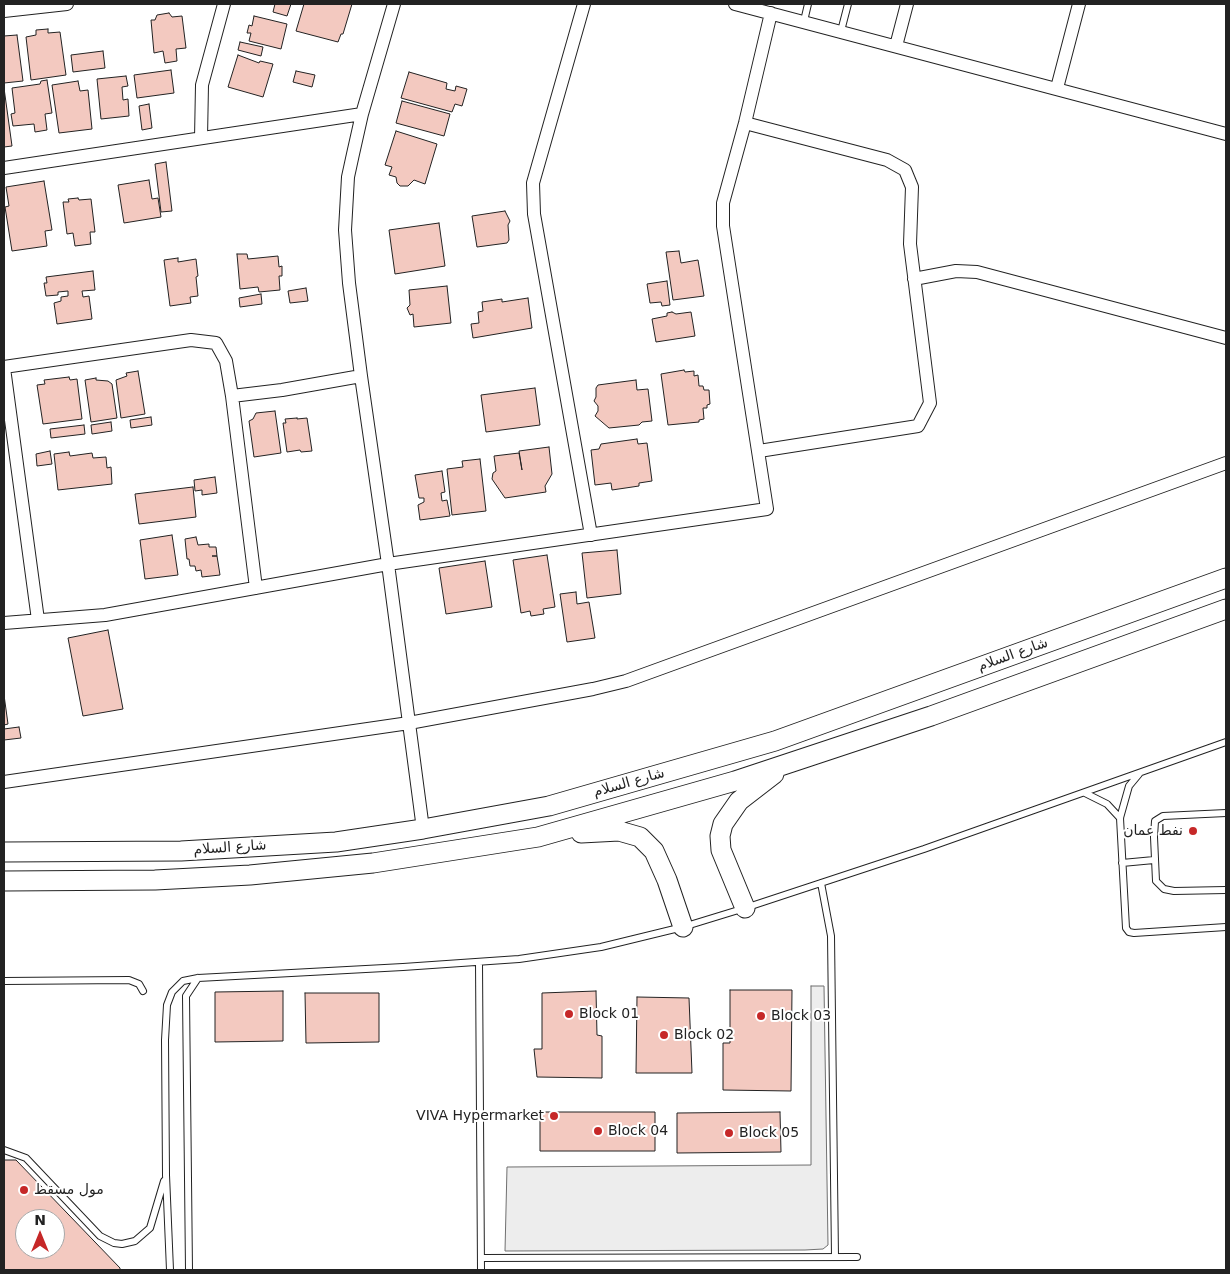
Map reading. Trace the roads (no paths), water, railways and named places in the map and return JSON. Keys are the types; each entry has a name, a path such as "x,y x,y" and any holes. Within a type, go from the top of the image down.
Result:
{"main road":[{"name":"شارع السلام","path":"4,852 182,852 336,842 423,829 549,806 775,741 1226,578"},
{"name":"شارع السلام","path":"4,881 155,880 250,875 373,862 538,837 736,781 788,764 940,713 1226,609"},
{"path":"745,908 721,850 720,836 723,824 739,801 788,764"},
{"path":"538,837 619,831 640,837 654,851 668,880 683,927"}],"street":[{"path":"4,11 20,7 67,4"},
{"path":"201,138 202,85 224,4"},
{"path":"394,4 362,114 348,177 344,230 360,376 388,564 423,829"},
{"path":"584,4 533,183 534,214 590,535"},
{"path":"735,4 755,6 771,13 1226,134"},
{"path":"896,46 907,4"},
{"path":"1057,88 1079,4"},
{"path":"4,623 105,615 388,564 767,510 723,226 723,203 745,123 771,13"},
{"path":"4,168 362,114"},
{"path":"745,123 887,160 905,170 912,187 910,244 930,403 918,426 759,451"},
{"path":"914,279 956,271 977,272 1226,338"},
{"path":"38,620 4,368 191,340 216,343 226,360 256,588"},
{"path":"232,396 282,390 360,376"},
{"path":"4,782 409,724 626,681 1226,463"}],"lane":[{"path":"804,21 808,4"},
{"path":"841,31 848,4"},
{"path":"170,1270 166,1175 165,1040 167,1005 172,992 183,981 198,978 519,959 601,947 683,927 745,908 1226,742"},
{"path":"1140,773 1129,786 1120,818 1126,928 1129,932 1134,933 1226,927"},
{"path":"1085,792 1107,804 1120,818"},
{"path":"1226,813 1163,816 1155,821 1154,837 1156,881 1164,889 1174,891 1226,890"},
{"path":"1122,862 1154,860"},
{"path":"821,883 831,936 835,1257"},
{"path":"479,962 480,1270"},
{"path":"189,1270 186,996 198,978"},
{"path":"4,981 129,980 139,984 143,991"},
{"path":"4,1150 26,1158 100,1236 114,1243 122,1244 135,1241 150,1228 166,1175"},
{"path":"480,1258 857,1257"}],"place":[{"name":"نفط عمان","path":"1193,831"},
{"name":"Block 01","path":"569,1014"},
{"name":"Block 03","path":"761,1016"},
{"name":"Block 02","path":"664,1035"},
{"name":"VIVA Hypermarket","path":"554,1116"},
{"name":"Block 04","path":"598,1131"},
{"name":"Block 05","path":"729,1133"},
{"name":"مول مسقط","path":"24,1190"}]}
